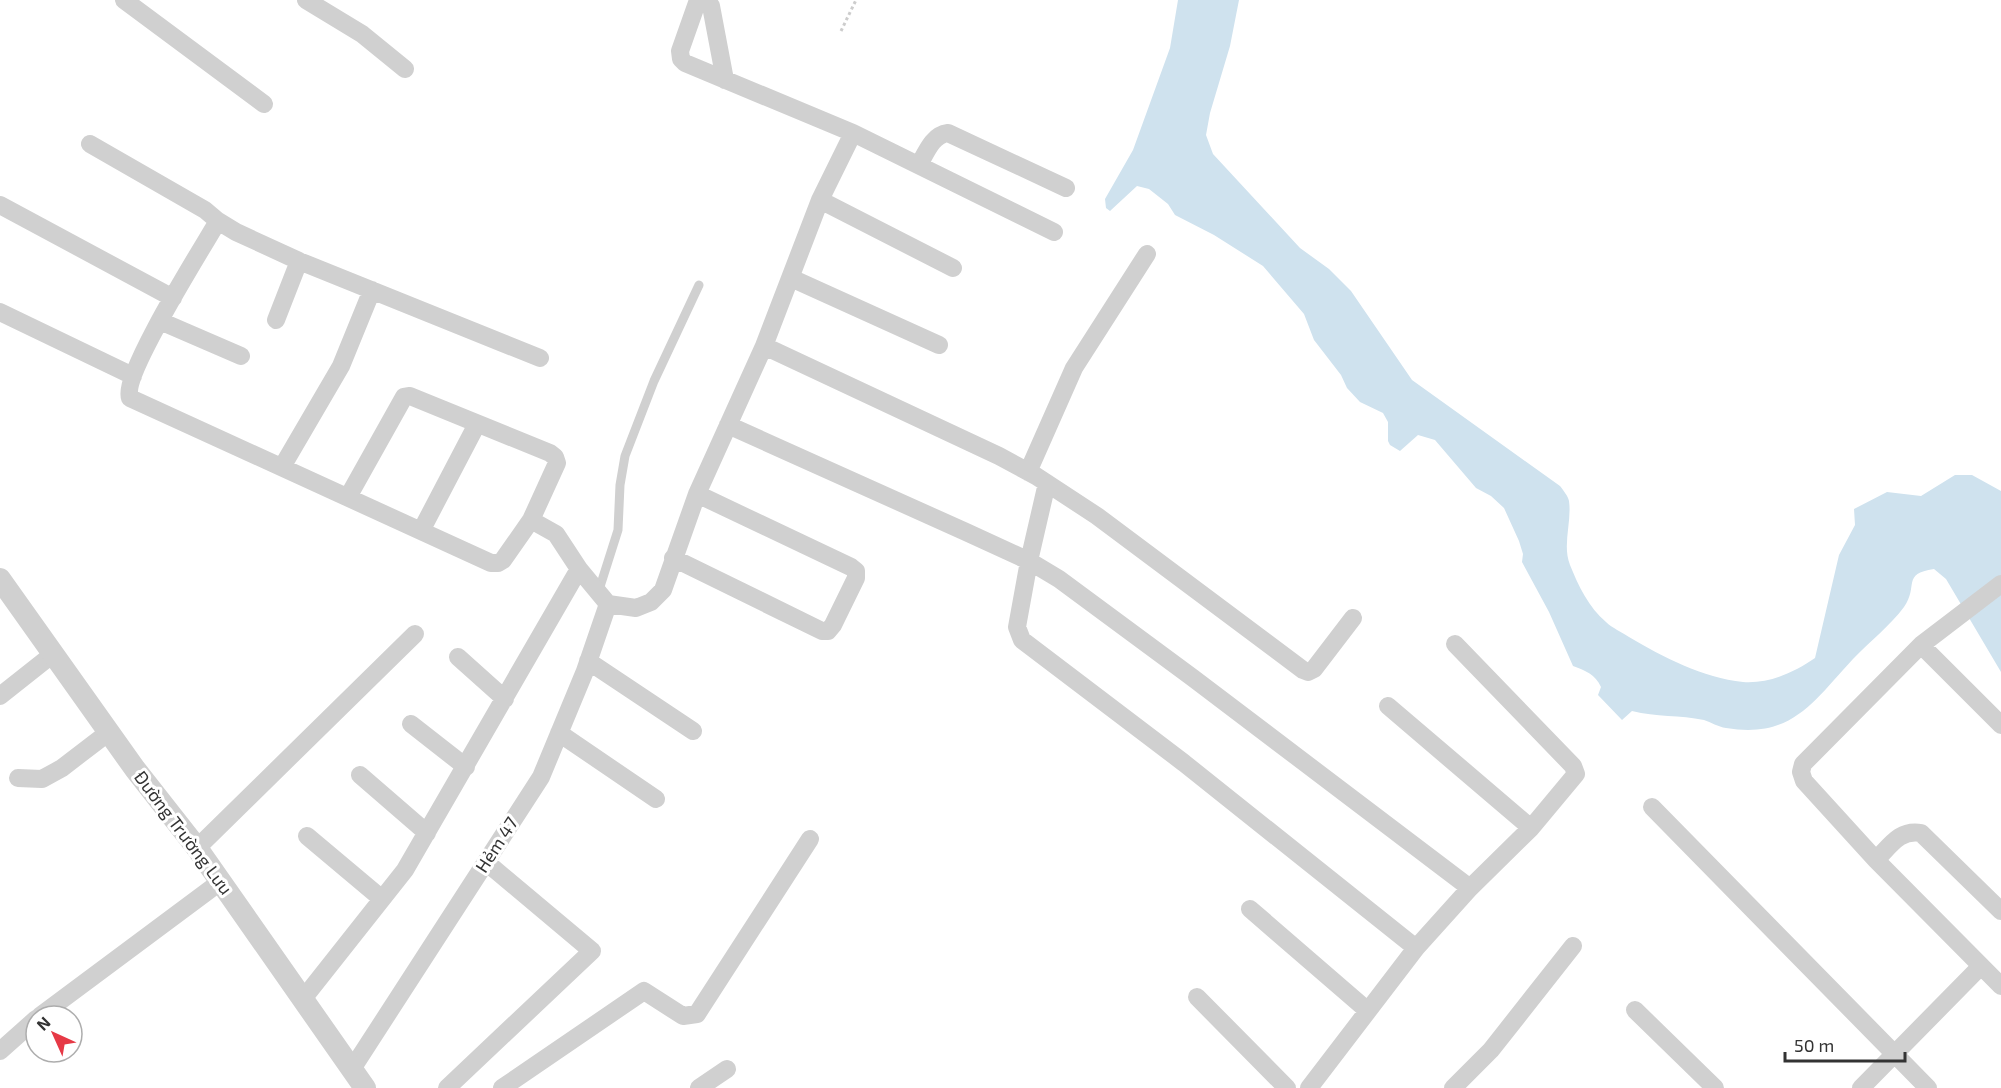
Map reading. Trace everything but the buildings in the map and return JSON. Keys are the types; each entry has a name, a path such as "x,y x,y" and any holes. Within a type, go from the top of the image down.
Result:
{"street":[{"path":"124,0 264,104"},
{"path":"306,0 362,34 405,69"},
{"path":"698,0 680,51 681,59 685,63 854,133 1054,232"},
{"path":"707,0 711,6 725,80"},
{"path":"531,520 556,534 603,598 636,608 651,602 663,590 697,494 764,346 820,200 854,133"},
{"path":"919,165 935,137 948,133 1066,188"},
{"path":"90,144 205,210 236,232 299,261 540,358"},
{"path":"820,200 953,267"},
{"path":"0,205 173,298"},
{"path":"218,221 160,321 133,376 127,392 130,398 282,467 348,498 491,563 503,560 531,520 556,463 555,457 410,396 404,397 348,498"},
{"path":"1024,469 1074,368 1147,254"},
{"path":"276,320 299,261"},
{"path":"791,278 939,345"},
{"path":"282,467 341,366 372,291"},
{"path":"0,312 133,376"},
{"path":"160,321 241,356"},
{"path":"764,346 1024,469 1097,516 1303,670 1308,672 1314,669 1353,618"},
{"path":"421,531 477,424"},
{"path":"728,425 1029,561 1059,579 1470,888"},
{"path":"1047,483 1017,627 1022,640 1184,763 1416,948"},
{"path":"673,558 822,631 828,631 833,625 856,578 856,571 851,567 697,494"},
{"path":"303,999 405,870 579,568"},
{"name":"Đường Trường Lưu","path":"0,579 135,769 197,848 365,1088"},
{"path":"2001,584 1921,645 1801,768 1804,781 1876,860 2001,986"},
{"name":"Hẻm 47","path":"352,1069 541,777 588,661 603,598"},
{"path":"197,848 415,634"},
{"path":"1310,1088 1416,948 1470,888 1531,828 1576,774 1574,766 1455,644"},
{"path":"1921,645 2001,725"},
{"path":"0,696 53,654"},
{"path":"458,657 505,699"},
{"path":"588,661 693,731"},
{"path":"1388,706 1531,828"},
{"path":"411,724 466,767"},
{"path":"18,778 42,779 62,768 109,732"},
{"path":"559,733 656,799"},
{"path":"360,775 427,833"},
{"path":"1652,807 1928,1088"},
{"path":"1876,860 1902,835 1911,831 1921,833 2001,911"},
{"path":"307,836 382,899"},
{"path":"502,1088 644,991 683,1016 698,1014 810,839"},
{"path":"447,1088 592,951 486,862"},
{"path":"56,1004 220,882"},
{"path":"1250,909 1368,1011"},
{"path":"1454,1088 1491,1050 1573,946"},
{"path":"1861,1088 1981,966"},
{"path":"1197,997 1287,1088"},
{"path":"1635,1010 1715,1088"},
{"path":"0,1051 24,1030"},
{"path":"699,1088 727,1068"}],"lane":[{"path":"603,598 618,530 620,485 625,456 654,381 699,285"}],"path":[{"path":"841,31 856,0"}],"water":[{"path":"1178,0 1239,0 1230,46 1210,113 1206,135 1213,154 1300,248 1329,269 1351,291 1412,380 1560,486 1569,501 1567,550 1570,565 1589,603 1608,624 1669,659 1713,676 1753,682 1781,676 1815,658 1839,555 1855,525 1854,509 1887,492 1921,496 1955,475 1972,475 2001,491 2001,672 1946,579 1934,569 1924,571 1914,578 1908,600 1898,614 1813,703 1785,722 1768,728 1749,730 1723,727 1695,718 1632,711 1622,720 1598,695 1601,687 1596,679 1586,671 1573,666 1549,612 1522,562 1523,554 1519,541 1504,508 1491,496 1476,488 1435,440 1418,435 1400,451 1390,445 1388,422 1383,413 1360,402 1347,388 1341,375 1314,340 1304,314 1263,266 1214,235 1175,215 1168,204 1149,189 1137,186 1110,211 1106,208 1105,199 1133,150 1170,48"}]}
